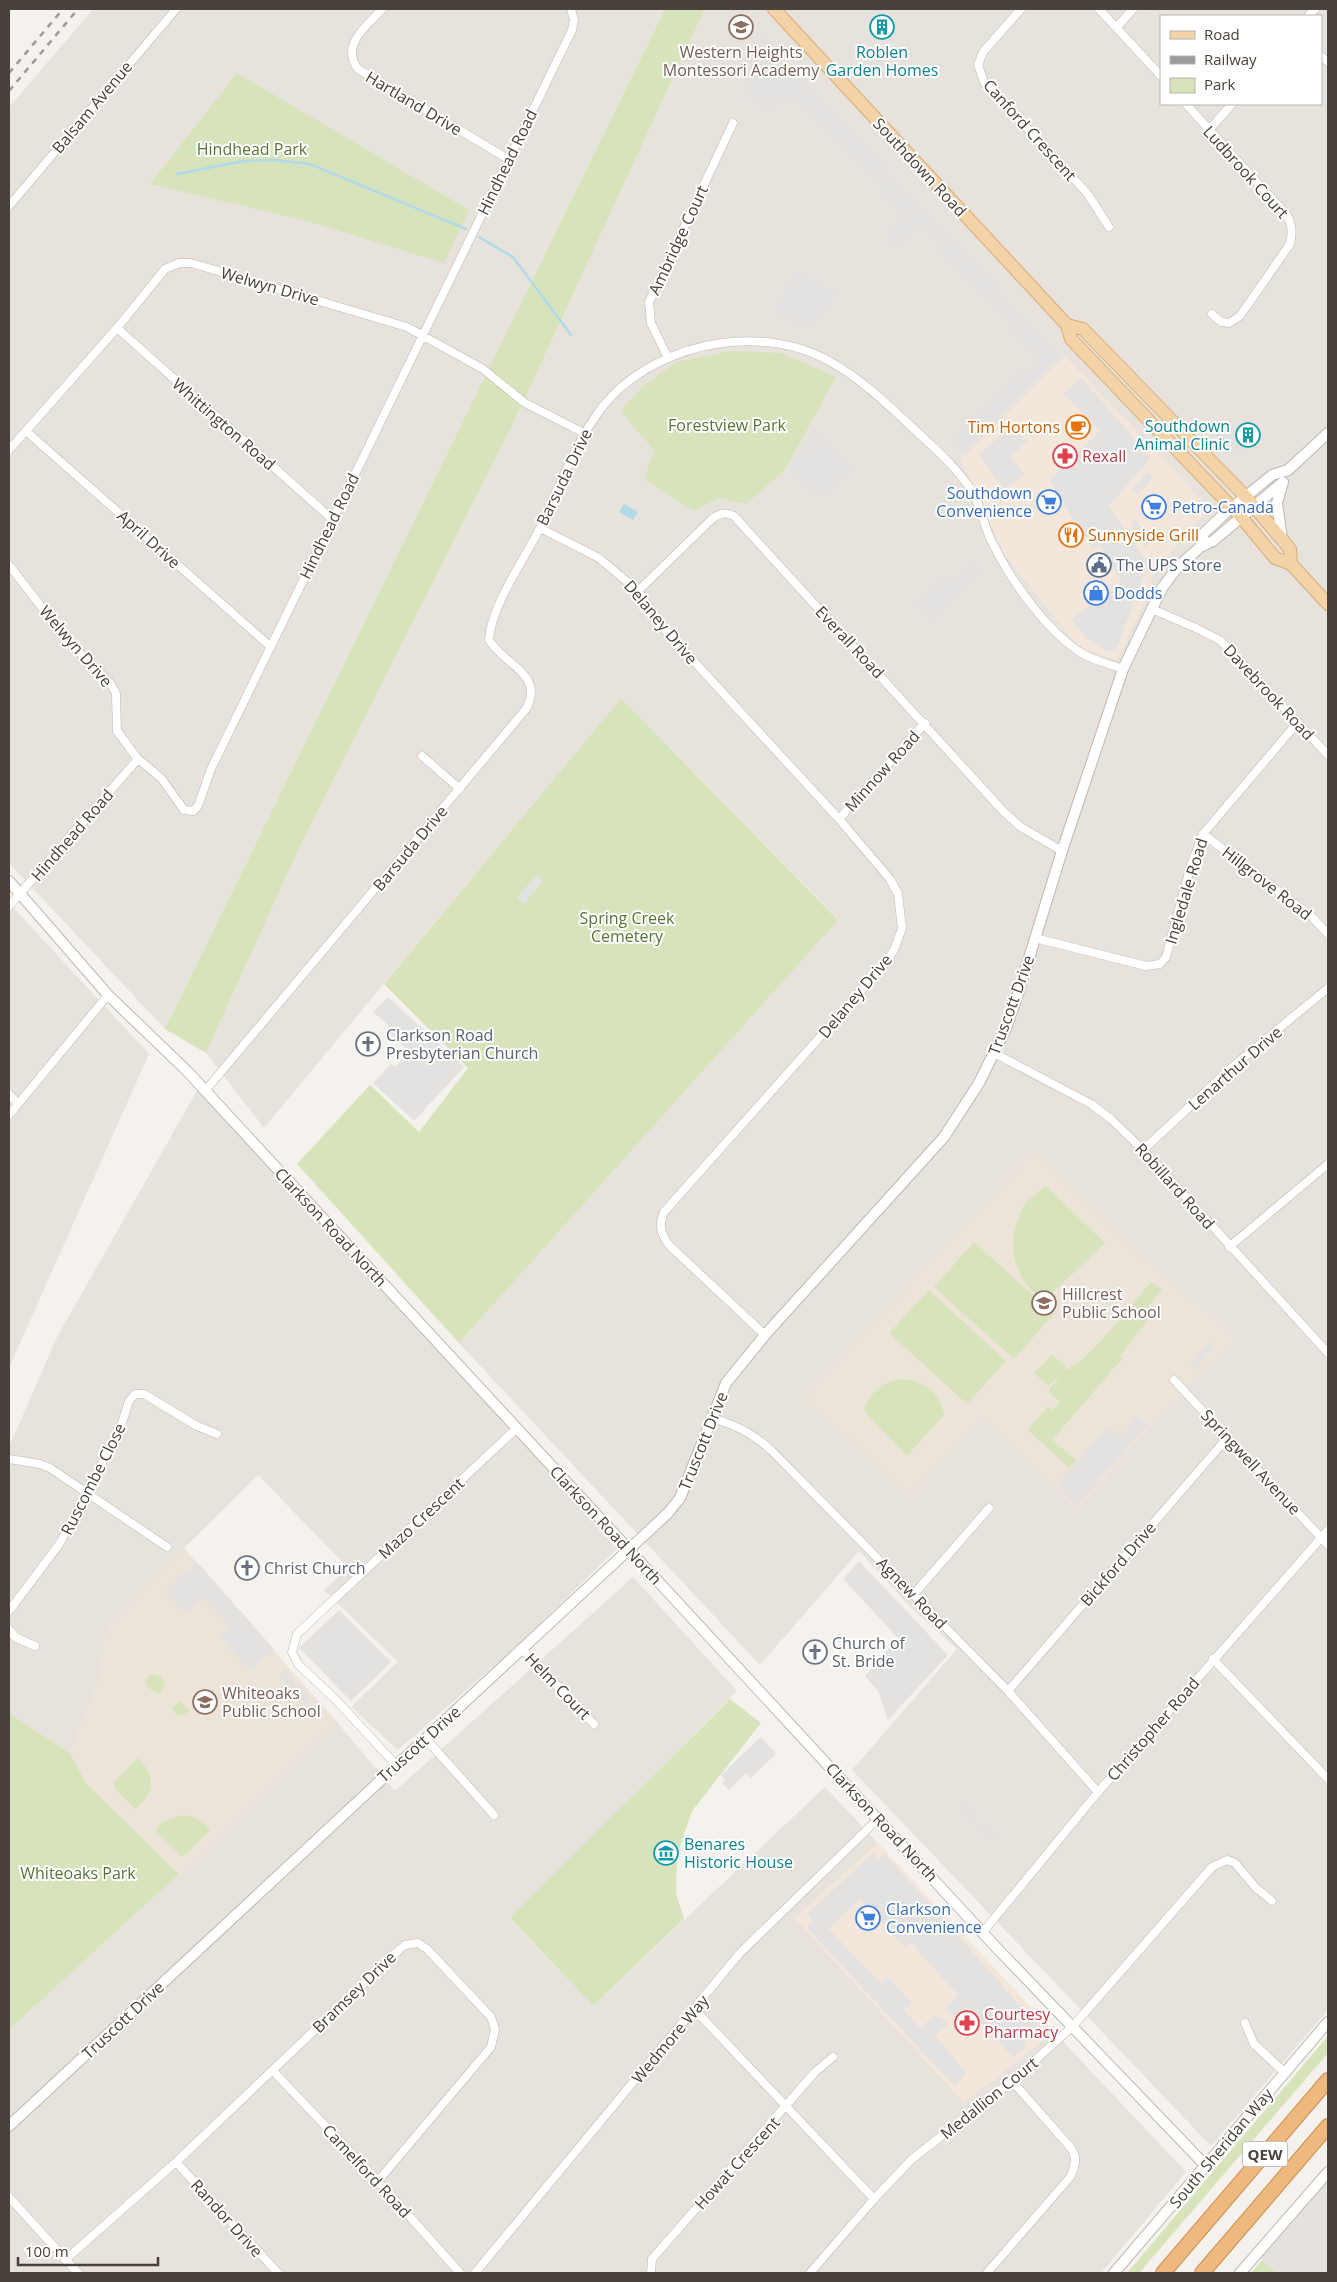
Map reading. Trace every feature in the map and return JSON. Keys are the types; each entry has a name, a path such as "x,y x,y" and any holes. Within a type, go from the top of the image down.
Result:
{"highway":[{"name":"QEW","path":"1163,2273 1328,2080"},
{"name":"QEW","path":"1202,2273 1328,2126"}],"main road":[{"name":"Southdown Road","path":"774,9 1067,325 1071,339 1242,518 1276,558 1291,564 1328,604"},
{"name":"Southdown Road","path":"1067,325 1083,329 1246,497 1290,549 1291,564"}],"street":[{"name":"Balsam Avenue","path":"9,206 176,9"},
{"name":"Hartland Drive","path":"382,9 352,44 350,52 353,62 358,69 508,159"},
{"name":"Hindhead Road","path":"9,906 138,759 161,778 184,810 193,811 198,806 211,769 572,30 574,20 571,9"},
{"name":"Canford Crescent","path":"1021,9 983,52 978,65 984,82 1087,193 1110,226"},
{"path":"1099,9 1160,75"},
{"path":"1117,27 1133,9"},
{"name":"Ludbrook Court","path":"1187,105 1286,214 1291,222 1293,234 1290,244 1240,316 1228,323 1221,322 1212,314"},
{"path":"1210,130 1231,105"},
{"name":"Ambridge Court","path":"668,358 651,323 649,302 734,124"},
{"name":"Welwyn Drive","path":"9,450 117,328 164,269 179,263 191,263 407,327 484,369 525,403 584,433"},
{"name":"Whittington Road","path":"117,328 332,519"},
{"name":"Barsuda Drive","path":"206,1091 531,701 533,690 530,680 496,650 489,640 492,621 540,528 584,433 604,405 624,385 668,358 705,346 738,342 767,342 797,347 824,357 848,371 871,389 956,469 973,493 991,542 1003,563 1053,629 1083,654 1123,668"},
{"name":"April Drive","path":"26,431 271,647"},
{"name":"Truscott Drive","path":"9,2126 668,1513 680,1498 710,1417 726,1383 765,1335 944,1137 979,1083 994,1053 1017,997 1062,851 1123,668 1162,588 1177,568 1200,547 1214,540 1282,483 1288,470 1328,433"},
{"name":"Truscott Drive","path":"1200,547 1204,533 1231,508 1272,475 1288,470"},
{"path":"1282,483 1277,503 1282,540"},
{"name":"Everall Road","path":"638,591 713,518 727,513 734,516 1003,810 1021,827 1062,851"},
{"name":"Delaney Drive","path":"540,528 599,558 638,591 666,631 839,819 890,879 898,894 902,928 894,950 884,965 664,1212 660,1220 662,1237 666,1242 765,1335"},
{"name":"Welwyn Drive","path":"9,565 67,640 111,684 116,694 117,731 138,759"},
{"name":"Davebrook Road","path":"1152,609 1221,641 1328,755"},
{"name":"Ingledale Road","path":"1035,938 1146,966 1160,964 1166,957 1191,865 1203,834 1298,722"},
{"name":"Minnow Road","path":"839,819 925,723"},
{"path":"422,756 460,788"},
{"name":"Hillgrove Road","path":"1203,834 1312,916 1328,934"},
{"name":"Clarkson Road North","path":"9,882 108,995 206,1091 628,1550 983,1932 1206,2166"},
{"name":"Lenarthur Drive","path":"1143,1150 1231,1068 1328,988"},
{"path":"9,1115 108,995"},
{"name":"Robillard Road","path":"994,1053 1091,1104 1111,1119 1143,1150 1229,1247 1326,1348"},
{"path":"9,1094 17,1103"},
{"path":"1229,1247 1328,1164"},
{"name":"Springwell Avenue","path":"1174,1380 1328,1545"},
{"name":"Ruscombe Close","path":"9,1611 60,1543 120,1428 129,1401 135,1394 144,1394 197,1426 216,1434"},
{"name":"Agnew Road","path":"710,1417 736,1425 754,1435 914,1594 1008,1691 1098,1792"},
{"name":"Mazo Crescent","path":"396,1765 338,1702 298,1664 292,1652 293,1642 297,1634 517,1428"},
{"name":"Bickford Drive","path":"1008,1691 1227,1438"},
{"path":"9,1459 40,1464 88,1492 167,1547"},
{"path":"914,1594 989,1508"},
{"name":"Christopher Road","path":"983,1932 1098,1792 1328,1530"},
{"path":"9,1629 15,1637 35,1646"},
{"name":"Helm Court","path":"522,1649 594,1724"},
{"path":"1213,1659 1328,1779"},
{"path":"426,1739 494,1815"},
{"name":"Wedmore Way","path":"475,2273 740,1954 879,1818"},
{"name":"Medallion Court","path":"810,2273 874,2199 912,2159 1012,2081 1073,2026 1206,1875 1220,1862 1227,1860 1235,1863 1256,1888 1272,1902"},
{"name":"Bramsey Drive","path":"65,2260 176,2162 400,1948 418,1942 427,1949 491,2018 494,2037 491,2047 378,2181"},
{"path":"695,2010 874,2199"},
{"name":"South Sheridan Way","path":"1114,2273 1328,2022"},
{"path":"1245,2023 1254,2044 1284,2072"},
{"name":"Howat Crescent","path":"651,2273 652,2259 787,2107 815,2072 832,2058"},
{"name":"Camelford Road","path":"273,2071 378,2181 460,2273"},
{"path":"987,2273 1071,2176 1076,2164 1075,2154 1071,2148 1012,2081"},
{"name":"Randor Drive","path":"176,2162 278,2273"},
{"path":"1240,2273 1328,2172"},
{"path":"9,2197 78,2273"}],"shaded area":[{"path":"93,9 665,9 165,1029 9,863 9,107"},
{"path":"705,9 1328,9 1328,2010 1211,2146 852,1770 957,1649 911,1608 859,1551 760,1665 459,1343 838,919 621,698 264,1128 206,1053 302,842 514,422","holes":["654,450 746,504 644,479","961,460 1203,515 1086,650 1073,639 1005,555","1154,1268 1235,1338 1163,1412 1077,1510 982,1414"]},
{"path":"759,32 1061,356 963,453 951,441 1037,358 919,226 894,248 886,236 905,215 789,97 768,114 745,95 745,47"},
{"path":"795,269 839,293 811,329 772,313"},
{"path":"1065,356 1205,503 1203,515 1155,570 1142,607 1117,660 1086,650 1073,639 1005,555 961,460"},
{"path":"1081,377 1151,458 1109,506 1148,563 1119,643 1116,649 1109,652 1085,638 1071,619 1122,583 1100,546 1093,550 1049,480 1100,431 1064,394"},
{"path":"1233,420 1242,431 1234,438 1241,447 1243,445 1246,449 1234,458 1215,435"},
{"path":"1013,425 1027,441 1010,457 1025,474 1003,489 979,454"},
{"path":"815,429 855,471 820,498 788,471"},
{"path":"1147,471 1154,476 1138,495 1132,489"},
{"path":"1135,519 1151,543 1145,547 1130,523"},
{"path":"971,561 983,574 931,623 913,604 946,573 952,579"},
{"path":"536,875 543,881 524,904 517,898"},
{"path":"9,903 149,1054 9,1368"},
{"path":"388,997 464,1067 414,1121 373,1083 391,1064 395,1067 410,1052 386,1030 389,1026 373,1012"},
{"path":"198,1089 624,1542 521,1642 398,1750 351,1707 398,1662 324,1590 348,1568 258,1475 184,1548 108,1630 98,1684 70,1753 9,1713 9,1447 57,1337"},
{"name":"Hillcrest Public School","path":"1034,1151 1154,1268 1235,1338 1163,1412 1077,1510 982,1415 911,1495 805,1398"},
{"path":"1213,1339 1214,1347 1192,1372 1191,1363"},
{"path":"1137,1416 1147,1425 1076,1505 1057,1483 1109,1427 1120,1436"},
{"name":"Whiteoaks Public School","path":"184,1548 336,1721 179,1874 86,1783 70,1753 98,1684 108,1630"},
{"path":"859,1561 948,1655 888,1720 878,1691 865,1676 898,1638 843,1579"},
{"path":"197,1562 274,1649 250,1670 219,1636 229,1627 203,1597 185,1613 164,1591"},
{"path":"633,1577 737,1691 510,1919 593,2006 825,1787 878,1843 795,1918 964,2102 1054,2032 1186,2172 1101,2273 9,2273 9,2030 179,1874 336,1721 395,1791"},
{"path":"339,1610 391,1662 351,1701 299,1648"},
{"path":"285,1670 311,1698 305,1704 279,1676"},
{"path":"761,1737 776,1754 751,1778 746,1773 729,1790 722,1783 725,1780 721,1775"},
{"path":"964,1803 976,1816 971,1820 960,1807"},
{"path":"981,1820 997,1836 992,1841 976,1825"},
{"path":"878,1843 1054,2032 964,2103 795,1918"},
{"path":"873,1853 878,1859 885,1854 1041,2029 1024,2044 1026,2047 1013,2058 968,2006 955,2018 945,2008 958,1995 910,1942 905,1948 860,1899 829,1929 881,1984 888,1977 912,2003 904,2010 920,2028 935,2015 941,2020 943,2018 948,2024 935,2036 967,2073 955,2087 807,1928 813,1921 807,1914"},
{"path":"1328,2171 1328,2273 1277,2273 1262,2260 1254,2257"}],"green space":[{"path":"665,9 705,9 514,422 302,842 206,1053 165,1029"},
{"name":"Hindhead Park","path":"237,73 469,210 444,263 307,221 150,184"},
{"name":"Forestview Park","path":"731,351 782,353 836,377 785,470 746,504 719,498 693,511 644,479 654,450 620,411 646,384 676,362"},
{"name":"Spring Creek Cemetery","path":"621,698 838,920 459,1343 297,1164 370,1085 419,1132 468,1068 384,984"},
{"path":"1046,1186 1105,1243 1044,1301 1027,1285 1021,1276 1014,1256 1013,1245 1014,1234 1022,1208"},
{"path":"974,1242 1054,1314 1014,1359 934,1287"},
{"path":"1151,1282 1162,1289 1142,1314 1148,1320 1120,1356 1122,1359 1052,1440 1076,1460 1069,1468 1028,1430 1047,1407 1052,1410 1060,1401 1049,1393 1050,1388 1062,1374 1048,1386 1034,1373 1052,1355 1065,1365 1065,1370 1074,1366 1097,1345"},
{"path":"929,1290 1006,1361 967,1404 889,1333"},
{"path":"902,1379 917,1382 930,1389 939,1400 944,1415 907,1456 864,1411 870,1398 878,1389 889,1382"},
{"path":"152,1674 160,1676 165,1684 162,1692 157,1693 147,1687 145,1679"},
{"path":"730,1699 761,1723 692,1811 677,1855 676,1893 684,1919 593,2006 510,1918"},
{"path":"181,1701 190,1711 183,1717 181,1714 178,1716 172,1708"},
{"name":"Whiteoaks Park","path":"9,1713 70,1753 86,1783 179,1874 9,2030"},
{"path":"138,1758 148,1771 151,1785 146,1798 135,1809 114,1788 114,1782"},
{"path":"183,1815 198,1820 210,1830 186,1855 181,1856 155,1830 162,1822"},
{"path":"1328,2036 1328,2053 1139,2273 1127,2273"},
{"path":"1262,2260 1277,2273 1251,2273"}],"water":[{"path":"624,504 638,512 633,520 619,512"}],"waterway":[{"path":"177,174 244,161 274,160 310,164 466,229"},
{"path":"479,237 513,257 571,335"}],"railway":[{"path":"9,73 63,9"},
{"path":"9,91 78,9"}],"place":[{"name":"Western Heights Montessori Academy","path":"741,27"},
{"name":"Roblen Garden Homes","path":"882,27"},
{"name":"Tim Hortons","path":"1078,427"},
{"name":"Southdown Animal Clinic","path":"1248,435"},
{"name":"Rexall","path":"1065,456"},
{"name":"Southdown Convenience","path":"1049,502"},
{"name":"Petro-Canada","path":"1154,507"},
{"name":"Sunnyside Grill","path":"1071,535"},
{"name":"The UPS Store","path":"1099,565"},
{"name":"Dodds","path":"1096,593"},
{"name":"Clarkson Road Presbyterian Church","path":"368,1044"},
{"name":"Hillcrest Public School","path":"1044,1303"},
{"name":"Christ Church","path":"247,1568"},
{"name":"Church of St. Bride","path":"815,1652"},
{"name":"Whiteoaks Public School","path":"205,1702"},
{"name":"Benares Historic House","path":"666,1853"},
{"name":"Clarkson Convenience","path":"868,1918"},
{"name":"Courtesy Pharmacy","path":"967,2023"}]}
